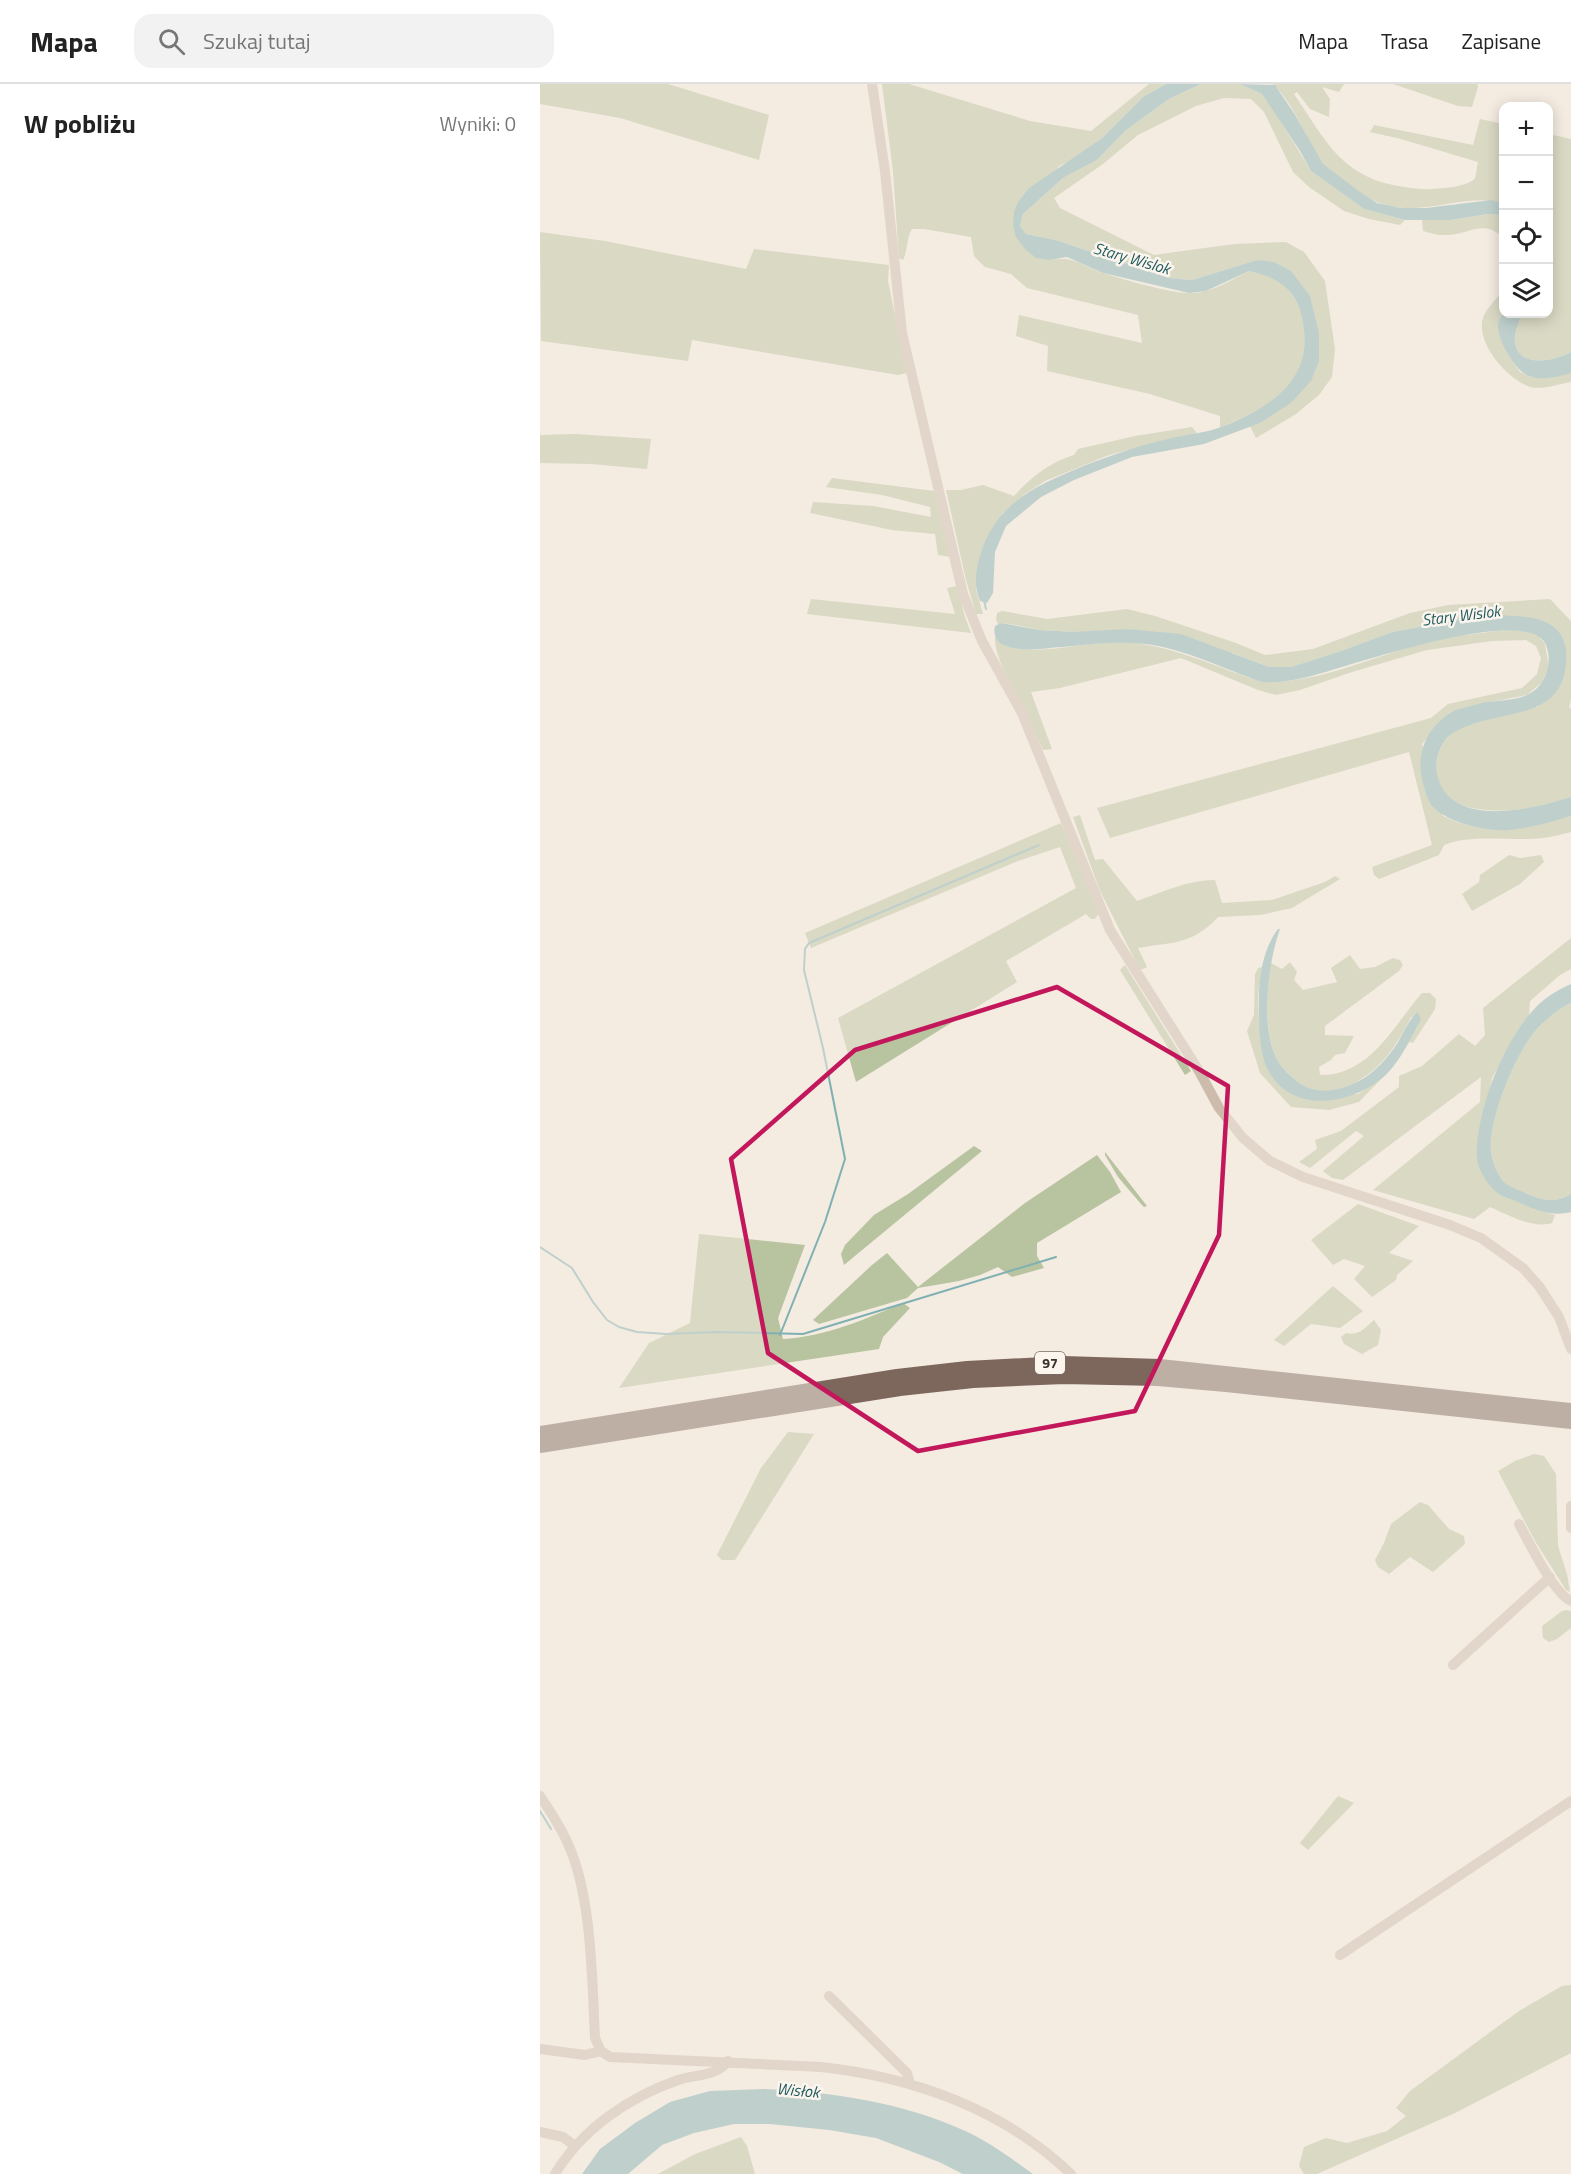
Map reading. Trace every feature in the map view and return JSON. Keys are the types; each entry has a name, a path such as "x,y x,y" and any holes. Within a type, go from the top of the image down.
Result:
{"main road":[{"name":"97","path":"540,1433 897,1376 967,1368 1034,1364 1108,1364 1182,1368 1567,1416"},
{"name":"97","path":"540,1446 900,1389 973,1381 1064,1377 1158,1379 1567,1416"}],"street":[{"path":"872,84 885,171 902,333 963,594 982,641 1022,713 1110,930 1219,1108 1243,1138 1270,1161 1303,1177 1450,1225 1489,1243 1523,1268 1548,1298 1559,1317 1571,1350"},
{"path":"1571,1506 1571,1528"},
{"path":"1519,1524 1564,1598 1571,1601"},
{"path":"1453,1665 1550,1577"},
{"path":"540,1796 568,1844 577,1869 586,1910 595,2038 602,2051 610,2056 728,2061 855,2071 910,2084 972,2107 1010,2126 1071,2174"},
{"path":"1340,1955 1571,1801"},
{"path":"830,1996 907,2073 910,2084"},
{"path":"540,2049 585,2055 602,2051"},
{"path":"555,2174 575,2146 627,2104 680,2079 722,2070 728,2061"},
{"path":"540,2132 563,2137 575,2146"}],"highlighted area":[{"path":"1057,987 1228,1086 1219,1235 1135,1411 918,1451 768,1353 731,1159 855,1050"}],"green space":[{"path":"540,84 668,84 769,115 759,160 620,118 540,104"},
{"path":"882,84 909,84 1030,121 1091,131 1149,84 1166,84 1143,97 1101,139 1079,156 1059,166 1013,226 1050,260 1072,260 1103,273 1170,291 1197,293 1205,291 1249,271 1276,279 1295,299 1304,326 1303,356 1293,381 1270,403 1220,428 1220,416 1150,394 1047,371 1048,346 1016,336 1019,315 1142,343 1138,315 1027,288 1011,274 985,267 974,256 971,237 912,229 903,260 899,258 893,172"},
{"path":"1201,84 1240,84 1262,94 1311,171 1364,209 1405,220 1400,225 1344,211 1309,187 1293,172 1264,112 1251,99 1224,98 1196,106 1138,135 1103,164 1054,198 1060,208 1154,255 1234,244 1286,242 1304,252 1325,281 1335,349 1332,377 1319,395 1296,414 1256,438 1250,426 1260,423 1311,381 1310,297 1257,260 1192,280 1169,278 1056,240 1026,234 1020,226 1023,214 1063,178 1097,160 1125,131 1169,99"},
{"path":"1273,84 1344,84 1339,92 1322,87 1330,99 1329,117 1310,109 1297,92 1294,94 1324,138 1346,162 1374,180 1412,188 1448,188 1470,182 1475,179 1478,162 1370,132 1374,125 1473,145 1480,119 1499,123 1499,202 1479,200 1403,208 1371,199 1347,185 1325,167 1281,92"},
{"path":"1393,84 1477,84 1478,87 1472,107 1458,106"},
{"path":"1553,135 1571,139 1571,352 1547,360 1530,359 1523,356 1518,351 1515,342 1521,318 1553,318"},
{"path":"1488,214 1499,215 1499,235 1481,228 1451,235 1438,235 1423,231 1422,220 1451,220"},
{"path":"540,232 605,241 746,269 754,249 889,265 888,281 907,373 898,375 692,340 688,361 541,341"},
{"path":"1499,295 1500,335 1509,356 1520,372 1531,377 1571,373 1571,382 1545,387 1530,387 1502,368 1483,336 1482,325 1486,312"},
{"path":"1192,427 1197,433 1109,455 1045,481 1025,494 1002,514 976,590 983,614 976,614 946,490 961,490 983,485 1014,496 1041,471 1074,455 1078,449 1135,436"},
{"path":"576,434 651,439 647,469 591,464 540,463 540,435"},
{"path":"832,478 934,491 951,557 938,555 935,534 892,530 810,513 813,502 873,506 931,517 930,507 882,495 826,487"},
{"path":"957,586 971,633 807,614 811,599 955,614 947,588"},
{"path":"1550,599 1571,621 1569,708 1571,708 1571,797 1545,806 1514,810 1478,809 1462,805 1449,798 1439,787 1436,771 1442,744 1457,731 1491,717 1539,706 1565,643 1501,615 1463,619 1392,632 1291,667 1269,667 1232,653 1074,632 1040,630 1001,623 998,625 996,619 997,613 1002,611 1047,619 1127,609 1236,643 1265,655 1313,649 1410,613 1448,605"},
{"path":"1520,629 1536,633 1545,644 1549,668 1542,682 1527,695 1450,712 1422,744 1443,816 1476,827 1507,829 1538,825 1571,816 1571,832 1543,838 1456,841 1444,845 1439,855 1379,879 1374,875 1372,867 1432,845 1409,752 1110,838 1097,808 1431,718 1448,704 1522,688 1537,674 1541,658 1536,646 1526,640 1492,641 1427,650 1300,690 1276,695 1258,690 1181,658 1060,688 1031,692 1052,749 1043,750 1002,666 995,643 995,636 1004,644 1032,650 1116,642 1135,643 1190,656 1262,682 1303,679 1436,640"},
{"path":"1080,815 1095,860 1103,859 1137,901 1185,884 1215,880 1222,903 1272,900 1325,882 1335,876 1340,879 1292,908 1260,915 1218,917 1209,926 1190,938 1138,948 1147,967 1140,970 1100,891 1073,817"},
{"path":"1061,823 1099,913 1095,919 1091,919 1086,914 1006,961 1017,982 856,1082 838,1018 1076,888 1060,847 1018,861 811,948 805,933"},
{"path":"1509,855 1520,858 1541,855 1544,862 1520,884 1472,911 1462,894 1479,882 1480,875"},
{"path":"1571,938 1571,969 1560,975 1530,1001 1529,1016 1492,1078 1477,1160 1534,1209 1555,1215 1552,1223 1529,1223 1490,1207 1474,1219 1373,1190 1480,1102 1481,1077 1343,1180 1332,1178 1323,1171 1364,1136 1356,1131 1310,1168 1299,1162 1317,1149 1315,1140 1341,1131 1399,1087 1399,1076 1422,1066 1459,1034 1475,1046 1485,1035 1483,1008"},
{"path":"1350,955 1360,969 1375,967 1393,958 1400,960 1403,965 1399,971 1325,1026 1325,1035 1354,1036 1345,1053 1335,1055 1319,1067 1320,1075 1338,1073 1367,1058 1391,1033 1422,993 1430,993 1436,999 1435,1009 1413,1043 1409,1042 1421,1020 1411,1017 1387,1056 1360,1080 1337,1090 1313,1091 1297,1082 1280,1065 1274,1053 1268,1014 1271,963 1282,969 1290,962 1297,972 1294,980 1303,990 1337,982 1331,968"},
{"path":"1125,965 1191,1071 1185,1075 1120,970"},
{"path":"1262,967 1258,995 1259,1019 1288,1091 1358,1094 1381,1079 1359,1102 1329,1110 1291,1107 1260,1073 1247,1031 1254,1015 1255,974 1258,968"},
{"path":"1571,1003 1571,1194 1555,1200 1544,1199 1503,1181 1492,1159 1491,1138 1505,1086 1521,1053 1538,1028 1549,1017"},
{"path":"974,1146 982,1151 844,1265 841,1254 845,1245 874,1215 908,1194"},
{"path":"1105,1152 1147,1206 1144,1207 1141,1204 1118,1177"},
{"path":"1097,1155 1121,1192 1037,1243 1037,1256 1044,1268 1012,1277 998,1267 959,1281 918,1288 907,1298 819,1324 813,1320 887,1253 918,1287 1025,1203"},
{"path":"1358,1204 1419,1226 1389,1253 1413,1261 1397,1275 1396,1280 1372,1297 1354,1279 1365,1266 1344,1259 1333,1265 1311,1240"},
{"path":"699,1234 805,1245 778,1318 783,1339 829,1331 903,1303 910,1308 883,1337 879,1349 619,1388 649,1343 690,1323"},
{"path":"1333,1286 1363,1311 1340,1328 1311,1324 1284,1346 1274,1340"},
{"path":"1374,1320 1381,1330 1378,1345 1362,1354 1344,1344 1341,1337 1346,1333 1358,1332"},
{"path":"788,1432 814,1434 735,1560 722,1560 717,1555 761,1468"},
{"path":"1534,1454 1544,1456 1556,1474 1558,1546 1570,1592 1566,1590 1535,1541 1498,1471"},
{"path":"1420,1502 1428,1505 1449,1529 1464,1536 1465,1544 1433,1572 1410,1557 1389,1574 1378,1567 1375,1560 1391,1524"},
{"path":"1562,1611 1571,1612 1571,1628 1549,1642 1543,1638 1542,1626"},
{"path":"1338,1796 1354,1803 1308,1850 1300,1843"},
{"path":"1571,1985 1571,2053 1455,2113 1317,2174 1304,2174 1299,2166 1304,2147 1326,2138 1347,2143 1387,2131 1406,2116 1396,2108 1410,2091 1519,2011 1562,1986"},
{"path":"741,2137 747,2146 755,2174 658,2174 695,2154"}],"water":[{"path":"1166,84 1201,84 1169,99 1125,131 1097,160 1063,178 1023,214 1020,226 1026,234 1056,240 1169,278 1192,280 1257,260 1274,262 1291,271 1310,296 1319,333 1319,361 1311,381 1291,403 1260,423 1204,444 1132,457 1074,480 1041,497 1006,526 995,552 993,593 987,603 980,601 976,587 976,572 984,544 1001,516 1024,495 1051,480 1104,458 1137,447 1215,429 1241,418 1275,398 1298,370 1303,353 1304,333 1300,310 1287,288 1274,279 1249,271 1206,291 1189,293 1103,273 1067,257 1050,260 1036,258 1016,237 1013,226 1014,212 1018,202 1029,188 1101,139 1143,97"},
{"path":"1240,84 1275,85 1323,164 1377,203 1401,208 1426,208 1491,200 1499,202 1499,215 1488,214 1451,220 1405,220 1364,209 1311,171 1262,94"},
{"path":"1500,318 1521,318 1515,342 1518,351 1523,356 1530,359 1547,360 1571,352 1571,373 1545,378 1524,373 1508,354 1500,338"},
{"path":"1501,615 1538,619 1557,630 1564,641 1566,650 1562,681 1554,694 1529,710 1481,722 1452,734 1441,748 1436,768 1438,778 1447,794 1460,804 1477,810 1517,810 1571,797 1571,816 1509,830 1466,824 1444,816 1436,810 1430,803 1422,780 1422,752 1428,735 1451,712 1482,703 1522,697 1539,686 1546,673 1549,659 1546,645 1532,633 1505,630 1471,634 1392,652 1303,678 1283,682 1262,682 1159,646 1114,643 1018,649 1001,644 994,632 995,626 1001,623 1040,630 1074,632 1126,629 1181,634 1269,667 1291,667 1392,632 1463,619"},
{"path":"1280,929 1272,959 1267,996 1269,1033 1279,1063 1299,1083 1324,1091 1341,1088 1365,1078 1390,1053 1418,1012 1421,1020 1398,1060 1387,1074 1368,1088 1340,1099 1310,1100 1284,1089 1268,1071 1261,1044 1259,987 1268,946"},
{"path":"1571,984 1571,1003 1549,1017 1538,1028 1521,1053 1505,1086 1491,1138 1494,1163 1505,1183 1544,1199 1555,1200 1571,1194 1571,1212 1557,1214 1537,1210 1496,1192 1479,1167 1478,1140 1486,1098 1513,1037 1541,1002"},
{"path":"765,2089 841,2096 915,2112 972,2134 1033,2174 963,2174 939,2162 876,2138 770,2124 734,2124 694,2133 662,2145 628,2174 582,2174 600,2149 635,2123 670,2102 710,2091"}],"waterway":[{"name":"Stary Wislok","path":"984,600 986,609"},
{"path":"780,1335 825,1222 845,1159 823,1048 804,970 805,949 809,943 1039,845"},
{"path":"540,1247 572,1268 607,1320 619,1327 637,1332 666,1334 717,1332 803,1334 1056,1257"},
{"path":"540,1811 551,1829"}],"water label":[{"name":"Wisłok","path":"798,2090"}]}
